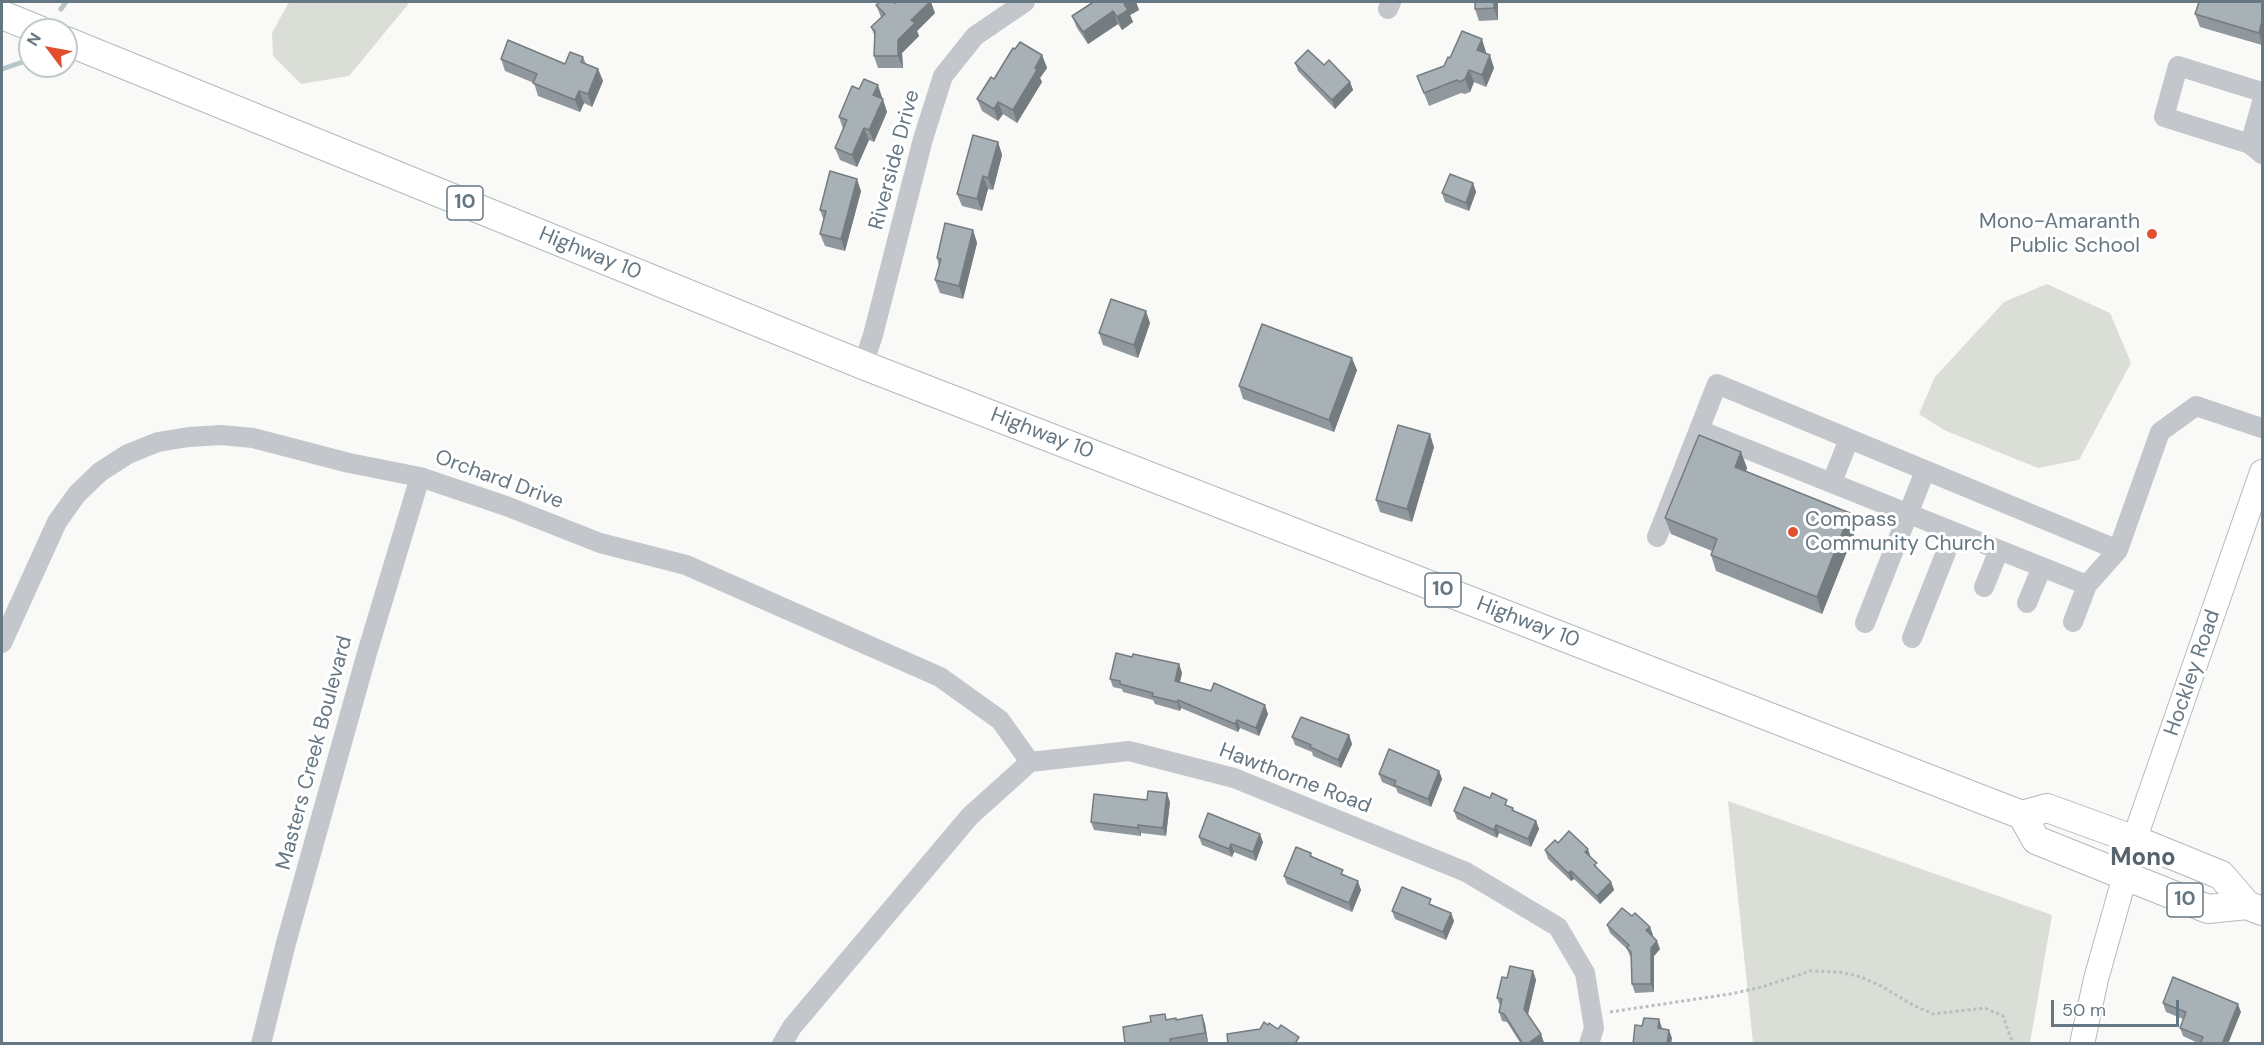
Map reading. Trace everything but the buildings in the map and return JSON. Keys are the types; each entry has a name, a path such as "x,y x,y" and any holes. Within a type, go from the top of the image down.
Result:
{"highway":[{"path":"2,15 18,21"},
{"name":"Highway 10","path":"78,46 863,365 2022,815"},
{"name":"10","path":"2047,808 2135,840 2221,875 2255,908 2208,909 2036,840 2022,815 2047,808"}],"main road":[{"name":"Hockley Road","path":"2082,1044 2096,979 2135,840 2262,472"}],"street":[{"name":"Riverside Drive","path":"863,365 873,336 923,139 943,76 975,36 1025,2"},
{"path":"2262,92 2178,66 2164,117 2256,149 2262,102"},
{"path":"1657,537 1717,384 2118,550"},
{"path":"2073,622 2087,585 2118,550 2160,432 2196,406 2262,428"},
{"path":"1699,430 2087,585"},
{"name":"Orchard Drive","path":"2,643 49,538 76,494 100,472 128,454 148,446 189,437 221,435 253,438 349,463 420,477 506,506 600,543 686,565 939,677 1000,720 1030,762"},
{"path":"1832,482 1849,439"},
{"path":"1865,623 1925,471"},
{"name":"Masters Creek Boulevard","path":"261,1044 286,943 370,642 420,477"},
{"path":"1912,639 1954,532"},
{"path":"1984,587 1999,550"},
{"path":"2027,603 2042,567"},
{"name":"Hawthorne Road","path":"1030,762 1129,751 1234,777 1466,872 1558,927 1585,973 1594,1028 1589,1044"},
{"path":"782,1044 792,1027 970,816 1030,762"}],"path":[{"path":"1591,1014 1730,994 1762,987 1810,971 1840,972 1883,987 1933,1014 1985,1008 2003,1016 2013,1044"}],"shaded area":[{"path":"289,2 410,2 349,76 301,84 273,56 272,33"},
{"path":"2047,284 2110,313 2131,363 2079,460 2038,468 1944,430 1919,414 1935,377 2004,302"},
{"path":"1728,801 2052,915 2030,1043 1753,1043"}],"waterway":[{"path":"61,9 66,2"},
{"path":"2,69 18,64"}],"place":[{"name":"Mono-Amaranth Public School","path":"2152,234"},
{"name":"Compass Community Church","path":"1793,532"}],"district":[{"name":"Mono","path":"2143,859"}]}
